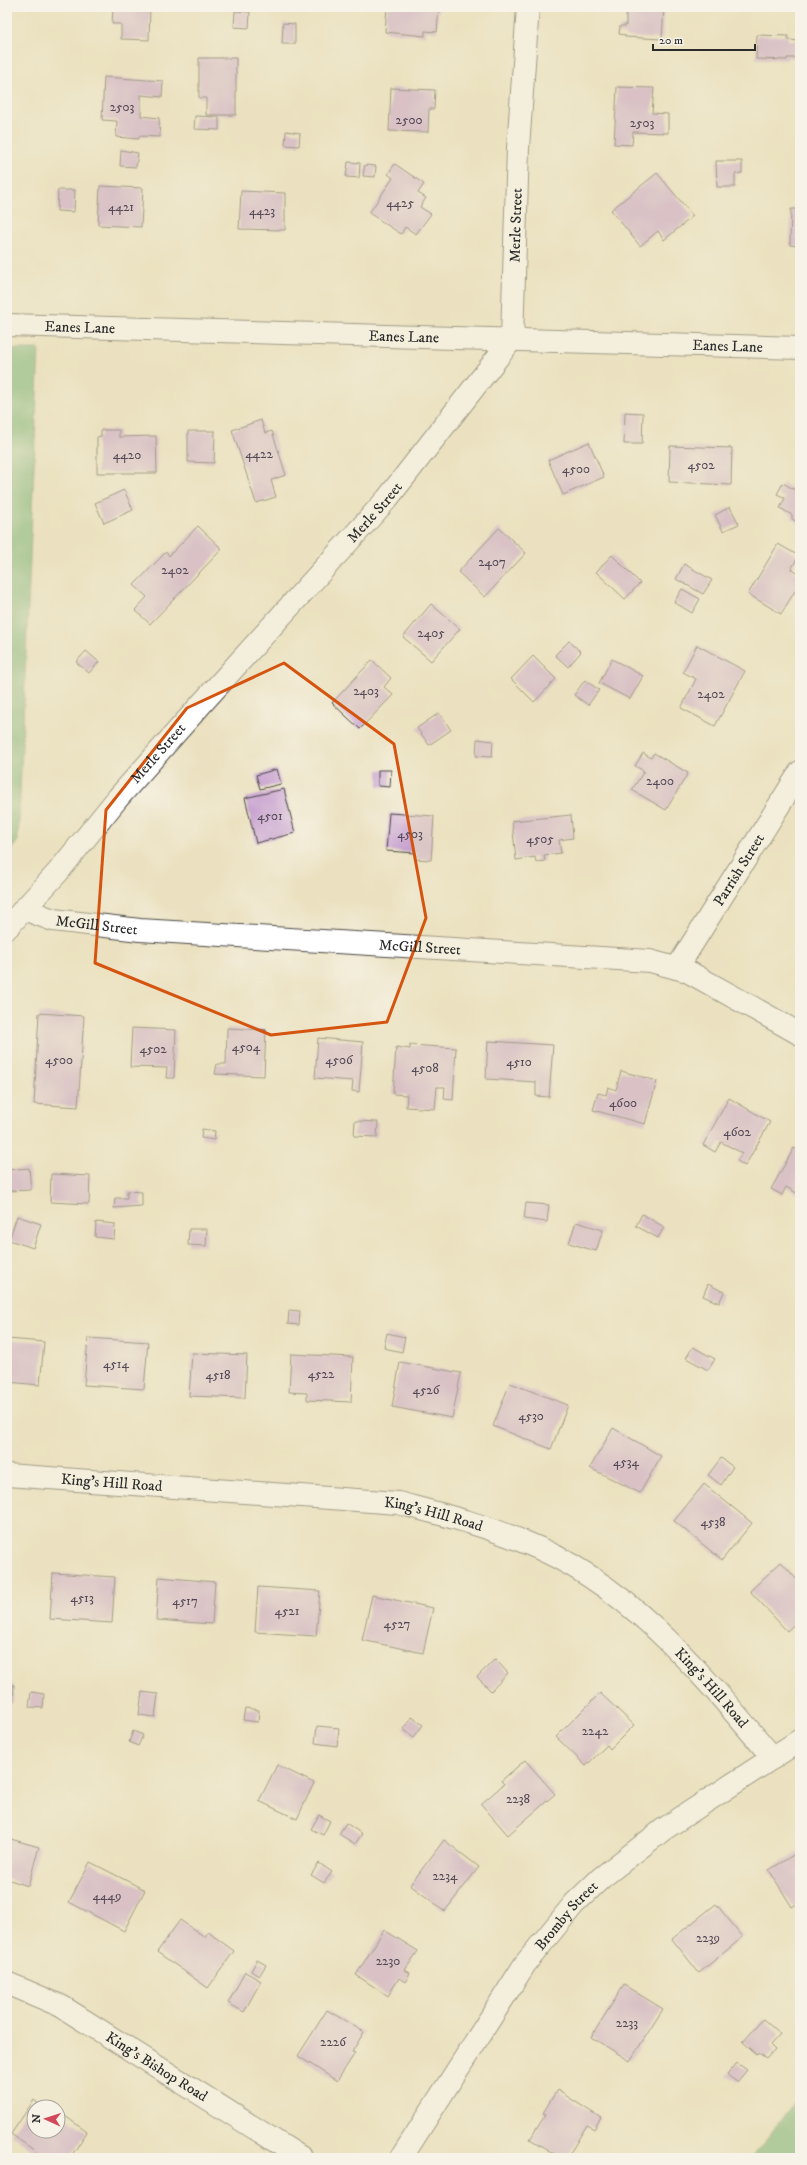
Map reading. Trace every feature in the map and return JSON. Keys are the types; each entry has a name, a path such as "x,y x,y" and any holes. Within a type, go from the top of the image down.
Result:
{"street":[{"name":"Merle Street","path":"7,928 204,701 387,499 512,339 518,148 528,7"},
{"name":"Eanes Lane","path":"7,325 800,348"},
{"name":"Parrish Street","path":"677,968 800,772"},
{"name":"McGill Street","path":"24,909 53,920 140,930 650,961 687,971 800,1034"},
{"name":"King's Hill Road","path":"7,1475 398,1503 459,1518 523,1541 593,1578 641,1615 691,1662 772,1758"},
{"name":"Bromby Street","path":"401,2158 525,1964 574,1904 601,1878 664,1829 800,1740"},
{"name":"King's Bishop Road","path":"7,1983 60,2006 302,2158"}],"highlighted area":[{"path":"284,663 394,744 426,918 387,1022 271,1035 95,963 106,810 187,708"}],"green space":[{"path":"7,349 39,349 18,841 7,855"},
{"path":"800,2095 800,2158 752,2158"}],"building":[{"path":"113,7 150,7 149,40 121,39 121,24 112,24"},
{"path":"387,7 439,7 437,32 425,31 425,36 385,32"},
{"path":"626,7 664,7 662,39 625,37 625,35 619,34 620,26 626,26"},
{"path":"235,11 250,12 249,28 234,27"},
{"path":"283,23 295,24 295,44 282,44"},
{"path":"757,35 788,36 788,40 800,41 799,58 787,58 787,60 756,59"},
{"path":"199,58 236,58 236,115 206,115 206,98 199,98"},
{"path":"104,77 163,81 162,97 141,95 141,116 159,118 160,137 139,136 139,139 116,137 117,121 102,120"},
{"path":"617,87 654,88 652,113 668,114 668,133 633,132 632,145 614,144"},
{"path":"391,88 435,90 434,109 429,109 428,132 389,131"},
{"path":"195,116 219,117 219,130 194,129"},
{"path":"286,131 300,133 299,146 285,145"},
{"path":"121,150 138,153 136,167 120,166"},
{"path":"716,161 742,161 742,173 735,174 735,187 717,187"},
{"path":"348,162 360,163 359,178 346,177"},
{"path":"395,164 424,184 418,193 426,198 420,207 431,214 416,234 405,227 401,234 369,213 393,178 388,174"},
{"path":"365,165 376,166 375,177 363,176"},
{"path":"657,173 693,216 664,240 658,231 640,246 611,210"},
{"path":"100,186 143,188 141,227 98,225"},
{"path":"58,190 75,190 74,212 57,211"},
{"path":"241,191 285,193 285,230 239,229"},
{"path":"791,209 800,209 800,246 790,245"},
{"path":"625,412 643,413 642,444 624,444"},
{"path":"261,420 265,433 272,431 286,475 271,480 276,497 256,503 232,430"},
{"path":"101,430 119,430 119,437 156,436 157,473 97,473 97,437 101,436"},
{"path":"188,431 215,431 214,463 188,462"},
{"path":"589,442 604,477 563,495 548,460"},
{"path":"670,446 732,448 731,485 669,482"},
{"path":"783,483 800,493 800,524 792,519 792,515 780,508 785,498 777,494"},
{"path":"124,490 133,510 104,523 95,503"},
{"path":"730,507 739,524 723,531 715,515"},
{"path":"198,526 222,549 150,624 135,610 147,597 134,585 166,552 169,556"},
{"path":"499,528 526,553 485,597 458,572"},
{"path":"778,544 799,556 791,569 800,575 800,583 781,614 748,594"},
{"path":"612,555 640,583 625,599 596,572"},
{"path":"684,564 712,580 703,594 676,579"},
{"path":"682,589 700,599 692,613 674,602"},
{"path":"431,604 460,629 431,661 403,637"},
{"path":"569,641 581,652 568,667 555,655"},
{"path":"697,645 745,671 715,726 681,708 696,679 683,672"},
{"path":"86,651 99,662 89,673 76,662"},
{"path":"533,656 556,679 534,702 511,679"},
{"path":"612,659 643,676 630,699 599,683"},
{"path":"372,660 391,678 384,687 393,695 360,729 332,703"},
{"path":"585,680 599,690 588,705 574,695"},
{"path":"439,713 451,730 429,745 417,728"},
{"path":"477,739 493,741 492,757 476,756"},
{"path":"643,753 651,758 654,753 688,773 666,810 632,790 644,771 635,766"},
{"path":"277,769 281,784 260,789 256,775"},
{"path":"378,770 391,770 390,787 378,786"},
{"path":"284,789 295,833 256,843 245,798"},
{"path":"389,813 434,816 431,860 415,859 416,853 386,851"},
{"path":"571,815 573,838 559,840 561,853 544,855 545,861 536,862 535,857 516,860 512,821"},
{"path":"39,1013 84,1016 78,1107 34,1104"},
{"path":"132,1028 176,1030 174,1078 166,1078 167,1068 130,1067"},
{"path":"227,1028 266,1030 264,1076 215,1074 217,1064 226,1064"},
{"path":"318,1038 363,1042 359,1092 352,1091 353,1081 315,1078"},
{"path":"488,1041 553,1045 549,1097 536,1096 536,1082 486,1079"},
{"path":"410,1045 456,1048 453,1100 444,1099 445,1087 437,1087 435,1109 406,1107 407,1095 393,1094 396,1047 410,1049"},
{"path":"621,1071 657,1081 645,1124 593,1110 598,1093 606,1095 608,1087 616,1090"},
{"path":"729,1098 770,1122 745,1166 737,1161 742,1153 721,1142 715,1152 703,1145"},
{"path":"355,1121 378,1122 377,1137 354,1136"},
{"path":"202,1129 215,1131 214,1140 201,1138"},
{"path":"794,1148 800,1151 800,1195 786,1187 782,1195 771,1189"},
{"path":"29,1168 31,1190 7,1191 7,1170"},
{"path":"51,1174 90,1176 89,1204 50,1202"},
{"path":"127,1191 142,1192 142,1206 114,1208 115,1198 127,1198"},
{"path":"526,1203 549,1205 547,1222 524,1219"},
{"path":"642,1214 664,1227 658,1238 636,1226"},
{"path":"17,1216 41,1224 33,1248 9,1240"},
{"path":"96,1222 115,1224 114,1239 95,1237"},
{"path":"576,1222 603,1230 596,1251 569,1243"},
{"path":"189,1229 207,1229 206,1246 188,1245"},
{"path":"708,1284 724,1292 719,1303 703,1296"},
{"path":"289,1310 300,1311 299,1325 288,1324"},
{"path":"387,1333 405,1337 402,1352 384,1348"},
{"path":"88,1338 148,1342 144,1389 84,1385"},
{"path":"7,1339 44,1342 40,1385 7,1382"},
{"path":"693,1347 715,1359 708,1370 686,1358"},
{"path":"192,1353 247,1355 245,1398 189,1396"},
{"path":"291,1354 353,1357 351,1402 307,1400 307,1393 289,1392"},
{"path":"400,1362 461,1373 452,1418 392,1407"},
{"path":"510,1383 568,1405 551,1449 493,1426"},
{"path":"613,1428 661,1456 640,1493 590,1468"},
{"path":"721,1458 733,1467 721,1485 708,1475"},
{"path":"704,1484 752,1523 722,1560 674,1521"},
{"path":"781,1562 800,1583 800,1619 787,1631 750,1591"},
{"path":"53,1573 115,1577 112,1623 50,1619"},
{"path":"159,1577 215,1582 212,1624 156,1620"},
{"path":"258,1587 320,1591 316,1636 255,1632"},
{"path":"372,1595 433,1608 423,1653 362,1640"},
{"path":"495,1659 508,1673 491,1691 477,1677"},
{"path":"7,1684 14,1685 13,1703 7,1703"},
{"path":"31,1692 44,1694 43,1708 29,1707"},
{"path":"142,1692 158,1694 155,1717 139,1715"},
{"path":"600,1693 634,1725 610,1749 607,1745 586,1766 556,1737"},
{"path":"245,1708 259,1710 258,1722 243,1720"},
{"path":"412,1717 423,1725 414,1737 403,1729"},
{"path":"317,1726 339,1728 337,1746 315,1743"},
{"path":"133,1731 143,1735 138,1746 129,1742"},
{"path":"525,1760 555,1794 508,1835 481,1804 504,1784 501,1781"},
{"path":"277,1765 314,1783 297,1819 259,1801"},
{"path":"319,1815 330,1821 323,1835 311,1829"},
{"path":"346,1823 362,1834 355,1844 339,1834"},
{"path":"7,1838 39,1847 28,1886 7,1879"},
{"path":"444,1840 479,1867 445,1911 410,1885"},
{"path":"800,1851 800,1902 792,1907 769,1870"},
{"path":"90,1862 145,1890 124,1931 69,1902"},
{"path":"319,1863 332,1872 324,1883 311,1875"},
{"path":"716,1904 743,1937 699,1973 672,1939"},
{"path":"180,1920 205,1937 208,1932 234,1951 208,1988 157,1952"},
{"path":"384,1930 418,1951 405,1970 410,1973 405,1982 399,1978 388,1996 356,1975"},
{"path":"257,1960 266,1965 259,1976 251,1971"},
{"path":"245,1972 261,1981 244,2012 228,2003"},
{"path":"624,1985 663,2009 630,2061 591,2037"},
{"path":"327,2010 364,2032 352,2052 355,2053 337,2081 298,2056"},
{"path":"763,2019 780,2034 770,2045 775,2050 767,2059 759,2053 758,2055 743,2042"},
{"path":"737,2063 747,2070 737,2082 727,2075"},
{"path":"557,2090 601,2118 594,2129 587,2125 567,2158 561,2158 530,2139 546,2114 543,2113"},
{"path":"26,2112 26,2139 66,2139 66,2117 87,2132 70,2158 45,2158 11,2134"}]}
